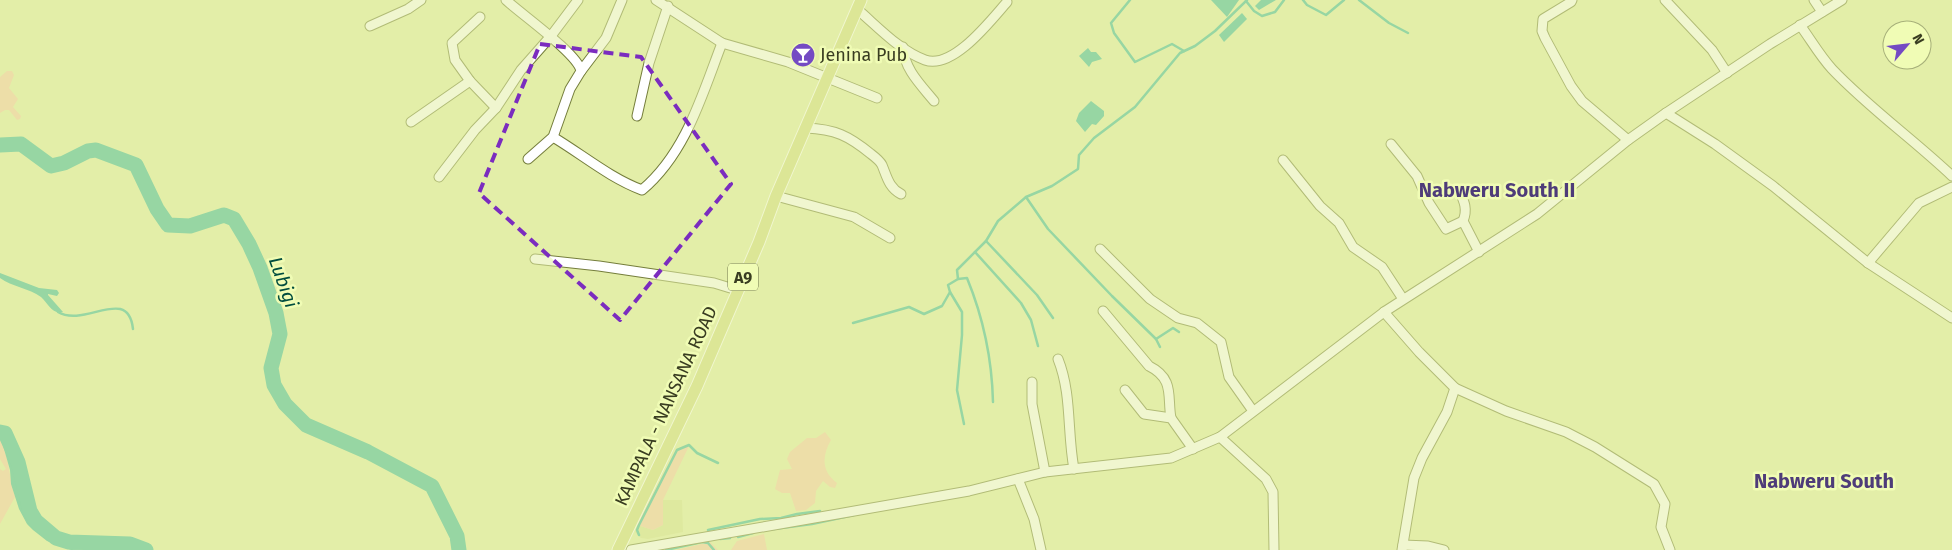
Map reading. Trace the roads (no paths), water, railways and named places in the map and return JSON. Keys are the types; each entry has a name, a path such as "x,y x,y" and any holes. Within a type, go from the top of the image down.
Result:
{"main road":[{"name":"KAMPALA - NANSANA ROAD","path":"618,550 697,386 776,196 859,5"}],"street":[{"path":"370,26 408,9 422,0"},
{"path":"506,0 528,20 551,36 577,62 581,71"},
{"path":"439,178 475,130 496,108 521,70 551,36 578,0"},
{"path":"528,159 554,137 570,89 606,38 622,0"},
{"path":"656,0 668,6 722,43 788,62 877,98"},
{"path":"1572,0 1543,19 1542,32 1544,38 1571,86 1582,101 1628,140"},
{"path":"1665,0 1712,50 1727,74"},
{"path":"1814,0 1822,12"},
{"path":"631,550 969,491 1045,472 1171,458 1220,437 1384,312 1537,214 1628,140 1666,113 1842,0"},
{"path":"859,5 903,47 927,61 949,57 976,36 1007,2"},
{"path":"637,116 649,63 668,6"},
{"path":"480,17 452,42 455,60 470,81 496,108"},
{"path":"1800,26 1830,67 1843,80 1924,149 1952,176"},
{"path":"554,137 617,180 642,190 666,166 685,136 722,43"},
{"path":"903,47 903,57 909,68 934,101"},
{"path":"411,122 470,81"},
{"path":"1666,113 1715,144 1773,186 1868,263 1952,318"},
{"path":"806,128 830,130 844,134 853,140 881,163 891,187 901,194"},
{"path":"1391,144 1417,176 1429,203 1446,229 1463,221 1466,214 1465,203 1459,190"},
{"path":"1284,160 1320,206 1339,223 1353,247 1382,267 1404,299"},
{"path":"1868,263 1920,203 1952,187"},
{"path":"776,196 854,217 890,238"},
{"path":"1463,221 1479,252"},
{"path":"1100,249 1150,299 1178,318 1197,323 1221,342 1229,377 1253,411"},
{"path":"535,259 600,266 714,284 737,290"},
{"path":"1103,311 1149,366 1156,369 1164,380 1170,392 1169,407 1171,418 1193,449"},
{"path":"1384,312 1419,352 1456,388 1506,410 1566,432 1595,447 1654,484 1665,504 1661,527 1670,550"},
{"path":"1058,359 1069,403 1069,442 1074,469"},
{"path":"1032,382 1032,404 1045,472"},
{"path":"1444,550 1428,546 1403,547 1414,478 1422,458 1447,412 1456,388"},
{"path":"1125,390 1144,414 1171,418"},
{"path":"1220,437 1266,479 1273,492 1274,550"},
{"path":"1018,479 1034,520 1041,550"}],"water":[{"path":"1211,0 1239,0 1227,17"},
{"path":"1261,0 1276,0 1259,10 1255,6"},
{"path":"1242,13 1247,19 1224,42 1219,35"},
{"path":"1088,48 1091,52 1096,52 1102,59 1092,62 1089,67 1079,56"},
{"path":"1091,101 1104,111 1104,116 1096,125 1092,124 1085,132 1076,121 1079,113"},
{"path":"0,273 39,288 57,290 59,293 57,296 48,295 63,312 56,312 41,297 0,278"},
{"path":"0,435 4,439 21,480 26,512 42,530 52,538 63,541 80,540 140,550 113,548 71,550 47,541 33,530 27,524 19,509 11,484 10,470"}],"waterway":[{"path":"1130,0 1111,23 1114,33 1135,62 1172,44 1184,51"},
{"path":"853,323 909,307 924,314 942,306 950,292 948,285 958,279 957,270 986,241 998,221 1026,197 1052,186 1078,169 1079,155 1094,138 1135,107 1180,53 1195,46 1215,31 1247,0"},
{"path":"1246,1 1254,11 1262,16 1275,12 1284,0"},
{"path":"1303,0 1307,5 1326,15 1344,0"},
{"path":"1359,0 1389,23 1408,33"},
{"name":"Lubigi","path":"0,145 21,144 51,166 64,163 88,151 96,150 136,165 157,209 168,225 190,226 224,215 234,219 249,244 260,268 276,313 280,334 271,368 274,385 285,404 306,425 368,452 432,486 457,536 459,550"},
{"path":"1026,197 1048,229 1156,339 1160,347"},
{"path":"986,241 1037,295 1053,318"},
{"path":"975,252 1021,303 1031,320 1038,346"},
{"path":"958,279 967,278 978,308 989,354 993,402"},
{"path":"950,292 962,312 957,390 964,424"},
{"path":"58,312 69,316 104,310 123,310 129,316 133,329"},
{"path":"1156,339 1173,328 1179,332"},
{"path":"0,432 5,433 18,462 30,511 36,521 56,538 69,542 130,544 146,550"},
{"path":"639,535 637,530 639,525 677,450 689,445 697,453 718,463"},
{"path":"708,530 760,519 781,518 820,511"},
{"path":"774,529 812,524 854,515"},
{"path":"738,537 753,533"},
{"path":"720,539 730,538"},
{"path":"666,550 702,542 708,543 714,550"}],"place":[{"name":"Jenina Pub","path":"803,55"}],"district":[{"name":"Nabweru South II","path":"1497,190"},
{"name":"Nabweru South","path":"1824,481"}]}
